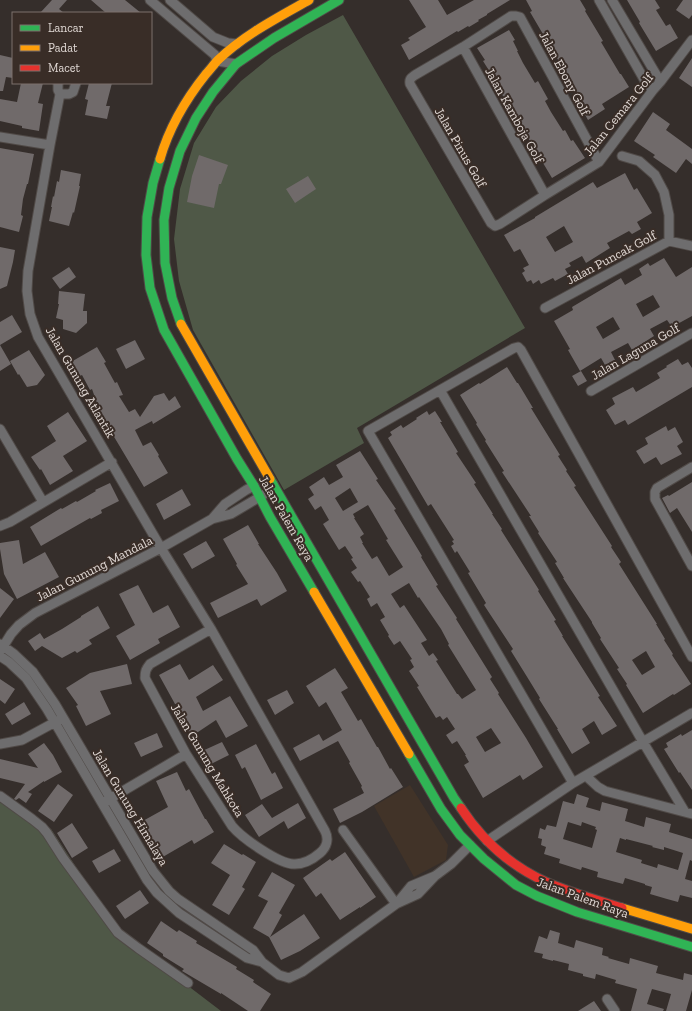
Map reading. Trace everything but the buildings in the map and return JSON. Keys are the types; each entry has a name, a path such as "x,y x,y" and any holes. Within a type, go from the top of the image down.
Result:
{"street":[{"path":"150,0 215,55 217,61 236,64"},
{"path":"170,0 213,37 228,43 237,44"},
{"name":"Jalan Palem Raya","path":"309,0 262,26 217,61 200,82 181,110 164,145 153,183 147,217 146,255 150,288 164,330 237,459 254,486 270,517 441,809 460,835 484,859 516,885 537,896 577,912 692,947"},
{"name":"Jalan Palem Raya","path":"339,0 274,38 236,64 213,92 196,118 180,151 169,188 164,220 165,263 172,298 182,325 272,484 454,798 471,823 494,848 524,870 546,882 583,896 692,929"},
{"path":"599,0 645,80 654,90"},
{"path":"612,0 661,81"},
{"name":"Jalan Ebony Golf","path":"463,47 511,16 520,17 599,162"},
{"path":"190,34 198,24"},
{"name":"Jalan Cemara Golf","path":"491,223 495,226 500,224 599,162 692,40"},
{"name":"Jalan Pinus Golf","path":"463,47 410,78 409,81 491,223"},
{"name":"Jalan Kamboja Golf","path":"463,47 545,195"},
{"path":"211,69 222,74 223,79"},
{"name":"Jalan Gunung Atlantik","path":"58,84 60,94 28,271 27,291 30,314 38,337 161,548"},
{"path":"60,94 69,94 73,92 76,84"},
{"path":"0,137 50,145"},
{"path":"622,156 639,161 655,175 664,192 669,215 669,241"},
{"name":"Jalan Puncak Golf","path":"545,308 669,241 692,246"},
{"name":"Jalan Laguna Golf","path":"591,391 692,333"},
{"path":"573,783 368,432 518,347 692,657"},
{"path":"440,390 643,742 689,813"},
{"path":"0,429 43,502"},
{"path":"0,526 10,522 112,462"},
{"path":"692,467 658,488 655,492 655,499 692,566"},
{"name":"Jalan Gunung Mandala","path":"1,648 19,625 35,613 161,548 212,519 231,514 268,492 272,484"},
{"name":"Jalan Gunung Mandala","path":"212,519 225,504 254,486"},
{"path":"270,517 276,506 279,505 286,507"},
{"name":"Jalan Gunung Mahkota","path":"161,548 211,629 325,831 328,840 325,847 318,854 304,863 290,864 283,862 237,832 186,754 145,678 146,668 150,664 211,629"},
{"name":"Jalan Gunung Himalaya","path":"1,648 14,654 33,672 55,704 59,720 102,804 147,880 157,893 179,913 196,925 247,958 262,962"},
{"name":"Jalan Gunung Himalaya","path":"0,656 9,662 26,678 47,709 59,720 110,799 153,871 169,890 193,910 253,950 262,962 281,976 289,978 302,972 396,904 411,886 434,876 451,864 470,845"},
{"path":"487,841 573,783 692,713"},
{"path":"0,744 22,740 59,720"},
{"path":"102,804 186,754"},
{"path":"586,776 605,791 689,813"},
{"path":"0,796 42,826 62,858 118,933 188,983"},
{"path":"343,830 396,904"},
{"path":"608,999 615,1011"}],"shaded area":[{"path":"410,785 448,845 446,860 414,877 374,806"}],"green space":[{"path":"343,15 525,328 357,428 364,443 284,490 193,330 179,281 174,239 180,189 194,143 216,107 241,81 272,56"},
{"path":"0,793 51,829 120,934 221,1011 0,1011"}],"traffic: fast":[{"path":"181,324 172,298 165,263 164,220 169,188 180,151 196,118 213,92 236,64 274,38 339,0"},
{"path":"160,159 153,183 147,217 146,255 150,288 164,330 314,592"},
{"path":"270,479 461,808"},
{"path":"409,754 441,809 460,835 484,859 516,885 537,896 577,912 692,947"}],"traffic: slow":[{"path":"160,159 168,136 179,114 216,62 250,35 309,0"},
{"path":"181,324 270,479"},
{"path":"314,592 409,754"},
{"path":"622,908 692,929"}],"traffic: jam":[{"path":"461,808 478,831 498,851 533,876 555,886 622,908"}]}
